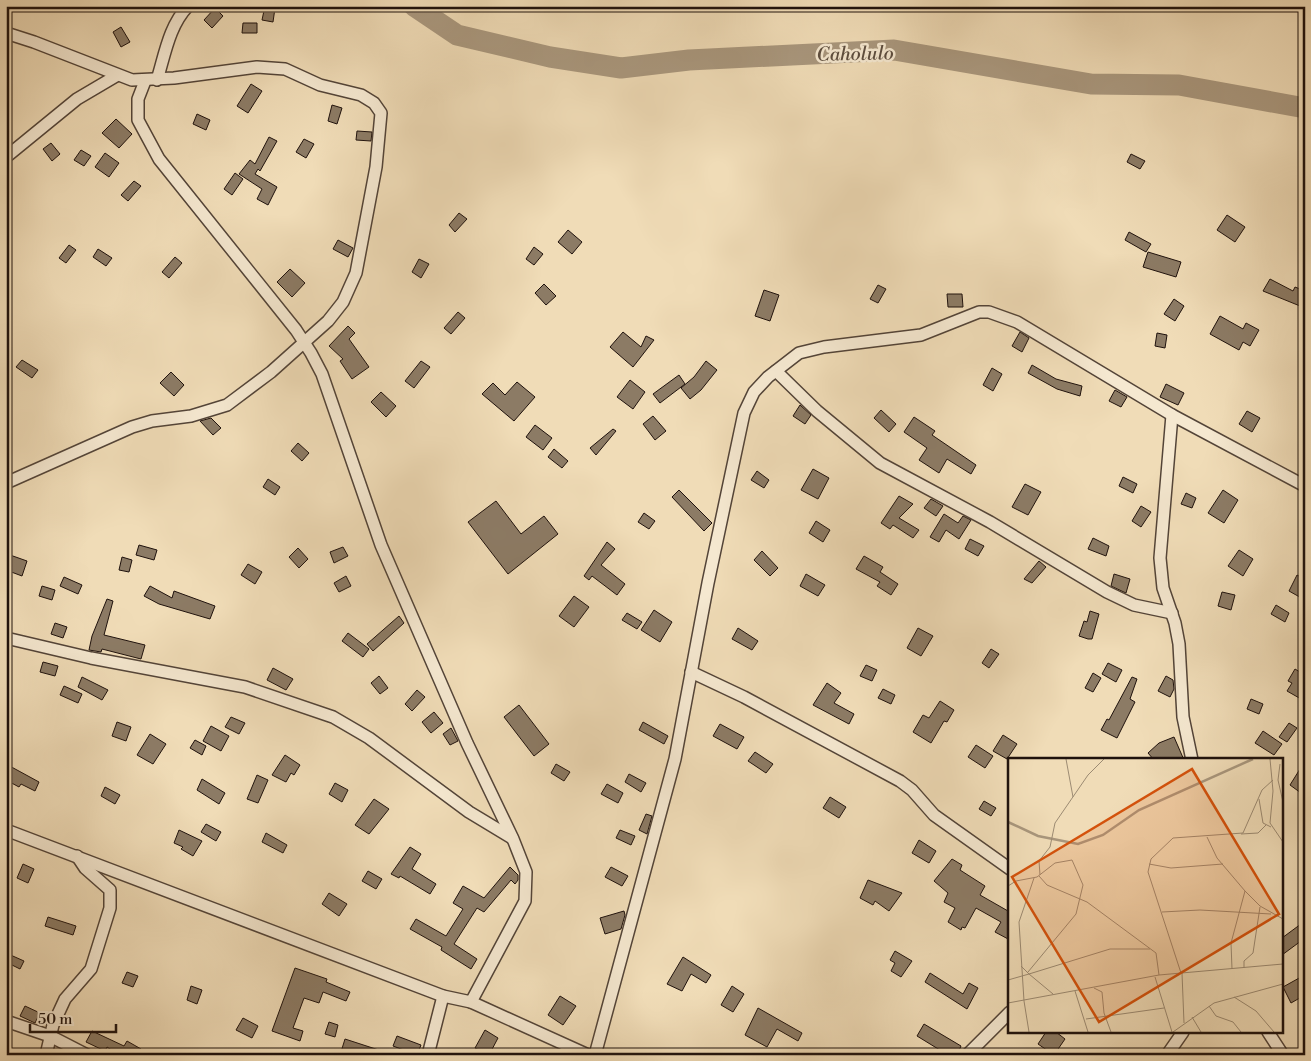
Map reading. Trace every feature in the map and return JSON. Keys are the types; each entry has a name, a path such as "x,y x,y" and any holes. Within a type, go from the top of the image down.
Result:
{"street":[{"path":"157,80 172,29 178,17 188,6"},
{"path":"6,33 41,44 116,76 145,81 257,67 285,69 320,85 352,92 378,107 381,113 376,167 356,273 343,302 328,321 303,341 271,372 227,405 191,416 152,420 132,427 6,483"},
{"path":"6,157 77,99 116,76"},
{"path":"145,81 138,99 138,120 158,159 303,341 322,374 381,545 466,743 513,839 526,872 525,901 471,1002"},
{"path":"595,1055 675,760 691,672 744,414 754,392 776,371 799,353 824,347 921,335 979,312 989,312 1017,322 1172,415 1305,486"},
{"path":"776,371 817,411 880,462 934,490 1113,595 1134,605 1172,613"},
{"path":"1172,415 1160,558 1163,588 1172,613 1179,644 1183,717 1192,758"},
{"path":"6,638 91,658 245,687 325,714 370,738 469,812 513,839"},
{"path":"691,672 744,697 900,781 912,790 934,815 1008,867"},
{"path":"6,830 443,996 471,1002 588,1055"},
{"path":"46,1055 50,1036 65,999 91,969 110,908 110,890 85,868 77,856"},
{"path":"428,1055 443,996"},
{"path":"967,1055 1008,1014"},
{"path":"6,1021 50,1036 88,1055"},
{"path":"1167,1055 1182,1034"},
{"path":"1269,1034 1283,1055"}],"building":[{"path":"265,6 275,8 273,22 262,20"},
{"path":"215,8 223,16 212,28 204,20"},
{"path":"243,23 257,23 257,33 242,33"},
{"path":"121,27 130,42 121,47 113,32"},
{"path":"251,84 262,91 248,113 237,106"},
{"path":"332,105 342,108 337,124 328,121"},
{"path":"197,114 210,120 206,130 193,124"},
{"path":"116,119 132,134 119,148 102,133"},
{"path":"357,131 372,132 371,141 356,140"},
{"path":"269,137 277,141 260,171 258,169 255,174 277,187 268,205 257,199 262,189 239,174 250,160 255,164"},
{"path":"304,139 314,144 306,158 296,152"},
{"path":"51,143 60,154 52,161 43,149"},
{"path":"81,150 91,156 84,166 74,160"},
{"path":"105,153 119,163 109,177 95,167"},
{"path":"1131,154 1145,161 1140,169 1127,162"},
{"path":"235,173 243,179 232,195 224,189"},
{"path":"134,181 141,186 128,201 121,195"},
{"path":"459,213 467,219 455,232 449,225"},
{"path":"1227,215 1245,227 1235,242 1217,230"},
{"path":"568,230 582,242 572,254 558,242"},
{"path":"1129,232 1151,244 1146,252 1125,240"},
{"path":"338,240 353,248 348,257 333,249"},
{"path":"69,245 76,250 66,263 59,258"},
{"path":"534,247 543,254 534,265 526,259"},
{"path":"98,249 112,258 106,266 93,257"},
{"path":"1148,252 1181,262 1176,277 1143,267"},
{"path":"175,257 182,263 169,278 162,272"},
{"path":"419,259 429,264 421,278 412,272"},
{"path":"290,269 305,283 292,297 277,282"},
{"path":"1270,279 1293,291 1295,287 1305,291 1305,308 1263,291"},
{"path":"544,284 556,296 546,305 535,293"},
{"path":"878,285 886,289 878,303 870,299"},
{"path":"764,290 779,295 770,321 755,316"},
{"path":"947,294 962,294 963,307 948,307"},
{"path":"1174,299 1184,306 1175,321 1164,314"},
{"path":"458,312 465,318 451,334 444,328"},
{"path":"1220,316 1243,329 1246,323 1259,330 1250,346 1243,342 1239,350 1210,334"},
{"path":"348,326 355,333 349,339 369,367 352,379 340,361 343,359 329,346"},
{"path":"623,332 641,347 646,336 654,340 633,367 610,347"},
{"path":"1020,332 1029,338 1022,352 1012,346"},
{"path":"1157,333 1167,335 1165,348 1155,346"},
{"path":"22,360 38,370 32,378 16,367"},
{"path":"421,361 430,367 414,388 405,381"},
{"path":"706,361 717,370 701,390 690,399 681,388 694,377"},
{"path":"1032,365 1056,379 1082,386 1080,396 1057,389 1028,373"},
{"path":"992,368 1002,374 993,391 983,385"},
{"path":"171,372 184,385 174,396 160,383"},
{"path":"679,375 685,384 660,403 653,394"},
{"path":"630,380 645,392 633,409 617,397"},
{"path":"517,382 535,397 514,421 482,394 493,383 505,395"},
{"path":"1166,384 1184,393 1178,405 1160,397"},
{"path":"1115,390 1127,397 1121,407 1109,401"},
{"path":"381,392 396,406 386,417 371,402"},
{"path":"800,405 811,415 805,424 793,416"},
{"path":"881,410 896,424 889,432 874,418"},
{"path":"1247,411 1260,418 1252,432 1239,424"},
{"path":"653,416 666,431 655,440 643,424"},
{"path":"914,417 935,431 932,435 976,465 971,474 947,459 939,473 919,460 927,448 904,432"},
{"path":"211,418 221,428 213,435 200,421"},
{"path":"535,425 552,438 543,450 526,437"},
{"path":"613,429 616,431 596,455 590,448"},
{"path":"298,443 309,453 302,461 291,451"},
{"path":"554,449 568,461 562,468 548,457"},
{"path":"813,469 829,478 818,499 801,490"},
{"path":"757,471 769,480 764,488 751,480"},
{"path":"1123,477 1137,484 1133,493 1119,486"},
{"path":"268,479 280,487 275,495 263,487"},
{"path":"1025,484 1041,492 1028,515 1012,507"},
{"path":"679,490 712,523 704,531 672,497"},
{"path":"1223,490 1238,500 1224,523 1208,513"},
{"path":"1186,493 1196,498 1192,508 1181,504"},
{"path":"899,496 913,504 899,518 919,530 913,538 893,525 890,529 881,523"},
{"path":"931,499 943,506 936,516 924,508"},
{"path":"496,501 521,534 544,516 558,534 508,574 468,522"},
{"path":"1141,506 1151,512 1141,527 1132,521"},
{"path":"644,513 655,521 649,529 638,522"},
{"path":"944,514 958,523 963,516 971,520 959,539 946,530 939,542 930,537"},
{"path":"816,521 830,530 823,542 809,533"},
{"path":"1093,538 1109,546 1106,556 1088,549"},
{"path":"970,539 984,546 978,556 965,549"},
{"path":"607,542 615,549 601,565 625,584 617,595 592,576 589,580 584,576"},
{"path":"139,545 157,550 154,560 136,555"},
{"path":"343,547 348,556 334,563 330,552"},
{"path":"298,548 308,559 299,568 289,557"},
{"path":"1239,550 1253,559 1243,576 1228,566"},
{"path":"762,551 778,568 770,576 754,560"},
{"path":"10,555 27,561 22,576 6,570"},
{"path":"864,556 883,567 880,572 898,584 891,595 877,586 880,582 856,569"},
{"path":"122,557 132,560 129,572 119,570"},
{"path":"1039,561 1046,567 1032,583 1024,579"},
{"path":"248,564 262,572 255,584 241,575"},
{"path":"806,574 825,585 818,596 800,586"},
{"path":"1114,574 1130,579 1126,593 1111,586"},
{"path":"1297,575 1305,579 1305,600 1289,591"},
{"path":"346,576 351,586 339,592 334,583"},
{"path":"64,577 82,585 78,594 60,586"},
{"path":"42,586 55,590 52,600 39,596"},
{"path":"150,586 172,598 174,591 215,606 210,619 159,604 144,596"},
{"path":"1222,592 1235,595 1231,610 1218,606"},
{"path":"574,596 589,607 574,627 559,616"},
{"path":"107,599 113,601 104,635 145,645 141,659 102,649 101,652 89,650 92,636"},
{"path":"1276,605 1289,613 1285,622 1271,614"},
{"path":"654,610 672,622 660,642 641,630"},
{"path":"1090,611 1099,614 1092,639 1088,639 1079,636 1084,621 1087,622"},
{"path":"627,613 642,622 637,629 622,620"},
{"path":"399,616 404,623 373,651 367,644"},
{"path":"55,623 67,627 63,638 51,634"},
{"path":"738,628 758,641 752,650 732,639"},
{"path":"918,628 933,636 921,656 907,648"},
{"path":"348,633 369,649 363,657 342,641"},
{"path":"991,649 999,654 989,668 982,663"},
{"path":"43,662 58,666 55,676 40,672"},
{"path":"1108,663 1122,670 1116,682 1102,674"},
{"path":"866,665 877,670 872,681 860,676"},
{"path":"273,668 293,679 286,690 267,680"},
{"path":"1295,669 1305,675 1305,692 1301,699 1287,691 1292,683 1288,681"},
{"path":"1093,673 1101,678 1093,692 1085,688"},
{"path":"379,676 388,688 380,694 371,683"},
{"path":"1166,676 1173,680 1174,689 1170,697 1158,691"},
{"path":"82,677 108,690 102,700 78,687"},
{"path":"1132,677 1137,679 1130,699 1135,702 1117,738 1101,730 1107,719 1109,720"},
{"path":"827,683 841,693 834,703 854,714 849,724 813,705"},
{"path":"64,686 82,694 78,703 60,695"},
{"path":"883,689 895,695 891,704 878,698"},
{"path":"417,690 425,697 412,711 405,704"},
{"path":"1251,699 1263,704 1259,714 1247,709"},
{"path":"940,701 954,710 947,722 944,721 931,743 913,732 923,715 929,718"},
{"path":"519,705 549,744 534,756 504,717"},
{"path":"434,712 443,723 431,733 422,722"},
{"path":"231,717 245,723 239,734 225,727"},
{"path":"117,722 131,727 126,741 112,736"},
{"path":"643,722 668,736 664,744 639,730"},
{"path":"1289,723 1297,728 1287,742 1279,737"},
{"path":"720,724 744,737 737,749 713,736"},
{"path":"211,726 229,736 221,751 203,741"},
{"path":"451,728 458,741 450,745 443,734"},
{"path":"1263,731 1282,744 1274,755 1255,743"},
{"path":"150,734 166,744 153,764 137,755"},
{"path":"1003,735 1017,744 1007,759 993,751"},
{"path":"1174,737 1183,758 1152,758 1148,753 1159,743"},
{"path":"195,740 206,746 202,755 190,748"},
{"path":"976,745 993,756 985,768 968,757"},
{"path":"755,752 773,764 766,773 748,761"},
{"path":"285,755 300,765 294,775 291,773 286,782 272,775"},
{"path":"1305,761 1305,787 1301,793 1290,785"},
{"path":"6,764 39,782 35,791 21,784 19,787 6,780"},
{"path":"556,764 570,772 564,781 551,773"},
{"path":"629,774 646,783 641,792 625,782"},
{"path":"257,775 268,780 258,803 247,799"},
{"path":"202,779 225,793 219,804 197,790"},
{"path":"335,783 348,790 342,802 329,794"},
{"path":"607,784 623,793 618,803 601,794"},
{"path":"105,787 120,795 115,804 101,796"},
{"path":"830,797 846,807 839,818 823,808"},
{"path":"374,799 389,809 369,834 355,825"},
{"path":"984,801 996,808 991,816 979,809"},
{"path":"646,814 652,816 647,834 639,830"},
{"path":"206,824 221,832 216,841 201,832"},
{"path":"179,830 202,841 193,856 181,849 183,847 174,843"},
{"path":"620,830 635,836 631,845 616,838"},
{"path":"266,833 287,845 283,853 262,842"},
{"path":"919,840 936,851 929,863 912,853"},
{"path":"410,847 421,854 412,869 436,884 430,894 400,876 399,878 391,874"},
{"path":"952,859 962,865 960,870 985,886 980,895 1008,911 1008,939 995,932 1001,922 976,908 965,928 962,927 961,930 948,922 955,908 944,902 948,893 934,881"},
{"path":"23,864 34,869 28,883 17,878"},
{"path":"510,867 518,875 518,880 515,884 511,880 484,912 477,908 454,944 477,959 471,969 441,950 442,947 410,929 416,919 446,936 463,909 453,903 463,886 484,898"},
{"path":"611,867 628,876 622,886 605,877"},
{"path":"368,871 382,879 376,889 362,881"},
{"path":"868,880 902,893 889,911 875,901 873,905 860,898"},
{"path":"329,893 347,904 339,916 322,904"},
{"path":"624,911 625,915 621,929 605,934 600,918"},
{"path":"48,917 76,926 73,935 45,926"},
{"path":"1305,921 1305,938 1284,954 1284,937"},
{"path":"895,951 912,961 901,977 891,971 895,963 890,960"},
{"path":"6,953 24,961 20,969 6,962"},
{"path":"683,957 711,975 706,983 691,974 682,991 667,984"},
{"path":"295,968 327,979 326,982 350,992 346,1001 323,992 319,1003 304,998 293,1028 303,1031 300,1041 272,1031"},
{"path":"127,972 138,976 133,987 122,983"},
{"path":"930,973 963,994 969,983 978,988 967,1009 925,982"},
{"path":"1301,977 1305,984 1305,995 1291,1003 1284,986"},
{"path":"191,986 202,990 197,1004 187,1000"},
{"path":"732,986 744,994 733,1012 721,1005"},
{"path":"560,996 576,1006 563,1025 548,1015"},
{"path":"25,1006 40,1013 35,1023 20,1016"},
{"path":"758,1008 802,1033 798,1041 777,1029 767,1047 745,1035"},
{"path":"243,1018 258,1026 252,1038 236,1030"},
{"path":"329,1022 338,1025 335,1037 325,1034"},
{"path":"924,1024 961,1046 957,1055 948,1055 917,1036"},
{"path":"485,1030 498,1038 489,1055 475,1048"},
{"path":"92,1031 124,1046 127,1041 141,1049 139,1053 143,1055 119,1055 107,1047 105,1051 86,1042"},
{"path":"1045,1034 1059,1034 1065,1039 1054,1055 1038,1044"},
{"path":"397,1036 421,1045 417,1055 393,1046"},
{"path":"345,1039 388,1053 388,1055 340,1055"}],"waterway":[{"name":"Caholulo","path":"414,6 457,35 550,57 621,68 689,60 894,50 1091,84 1179,85 1305,108"}]}
